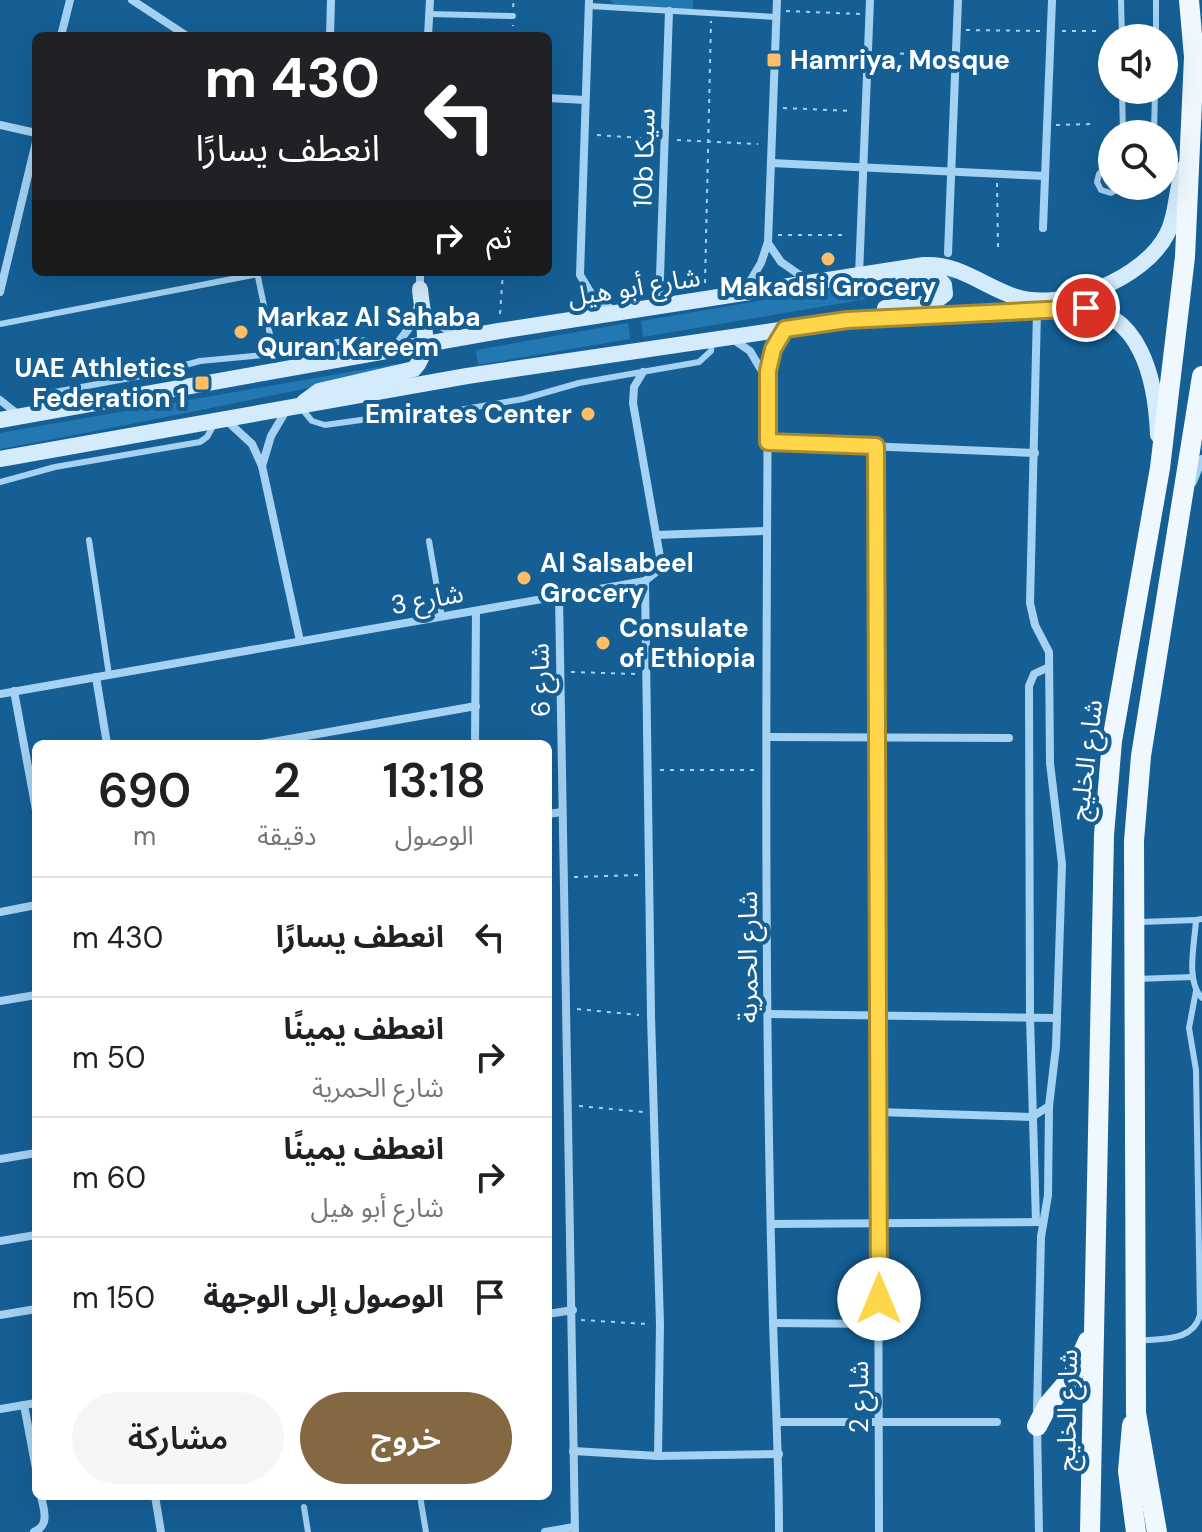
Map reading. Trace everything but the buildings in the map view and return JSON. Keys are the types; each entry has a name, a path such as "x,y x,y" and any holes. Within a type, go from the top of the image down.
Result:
{"main road":[{"name":"شارع الخليج","path":"1094,1527 1094,1322 1104,835 1112,741 1160,468 1185,257 1194,57 1189,0"},
{"name":"شارع أبو هيل","path":"0,420 499,331 924,265 966,272 1014,296 1036,301 1072,297 1099,288 1138,266 1165,239 1174,219 1181,176 1191,154"},
{"path":"847,320 861,310 933,303 945,294 944,285 938,278 901,276 886,270"},
{"path":"293,408 319,391 414,369 421,362 425,344 420,289"},
{"path":"0,459 467,376 847,320 1097,310 1118,320 1132,334 1146,365 1154,400 1160,468"},
{"name":"شارع الخليج","path":"1157,1532 1136,1413 1134,841 1141,756 1202,376"},
{"path":"1037,1426 1048,1405 1078,1367 1094,1322"},
{"path":"1136,1413 1129,1440 1128,1471 1136,1532"}],"street":[{"path":"62,32 70,0"},
{"path":"132,0 181,32"},
{"path":"330,32 331,0"},
{"path":"428,32 430,0"},
{"path":"743,294 761,263 768,238 777,0"},
{"path":"859,275 870,0"},
{"path":"948,253 958,0"},
{"path":"1043,228 1052,0"},
{"path":"589,3 580,275 592,295 618,314"},
{"name":"10b سيكا","path":"659,307 669,11"},
{"path":"552,98 585,100"},
{"path":"0,125 32,132"},
{"path":"0,289 32,158"},
{"path":"771,163 1045,176"},
{"path":"768,238 781,262 811,283"},
{"path":"420,276 424,307 435,322 449,332 466,337"},
{"path":"388,350 412,324 420,289"},
{"name":"شارع الخليج","path":"1037,310 1030,603 1035,625 1048,648 1050,763 1062,864 1057,1018 1049,1106 1048,1186 1040,1222 1039,1532"},
{"name":"شارع الحمرية","path":"779,1532 769,1014 767,531 768,382 770,360 785,329"},
{"path":"721,338 750,351 768,382"},
{"path":"643,372 634,387 633,403 660,563 655,573 645,581 651,1016 660,1325 658,1456"},
{"path":"0,400 27,415"},
{"path":"262,466 271,436 293,408"},
{"path":"220,420 252,444 262,466 300,641"},
{"path":"768,442 1035,453"},
{"name":"شارع 2","path":"876,446 879,1532"},
{"path":"1182,508 1202,459"},
{"path":"656,535 767,531"},
{"name":"شارع 3","path":"0,694 645,581"},
{"name":"شارع 6","path":"559,596 564,1008 573,1315 574,1529"},
{"path":"475,740 476,611"},
{"path":"772,1224 1040,1222 1034,1186 1030,1017 1030,681 1034,674 1049,667"},
{"path":"96,677 106,740"},
{"path":"14,691 32,788"},
{"path":"284,740 476,706"},
{"path":"767,737 1009,738"},
{"path":"1029,764 1050,763"},
{"path":"552,813 562,812"},
{"path":"0,912 32,906"},
{"path":"0,1001 32,996"},
{"path":"769,1014 1057,1018"},
{"path":"878,1112 1032,1117 1049,1106"},
{"path":"0,1159 32,1154"},
{"path":"1034,1186 1048,1186"},
{"path":"0,1241 32,1236"},
{"path":"0,1315 32,1310"},
{"path":"552,1314 573,1315"},
{"path":"773,1323 879,1324"},
{"path":"0,1409 32,1404"},
{"path":"24,1405 32,1448"},
{"path":"778,1422 997,1422"},
{"path":"573,1451 658,1456 779,1454"},
{"path":"34,1532 39,1531 45,1521 42,1500"},
{"path":"156,1500 161,1532"},
{"path":"545,1532 574,1529"}],"lane":[{"path":"1121,0 1122,24"},
{"path":"1156,0 1156,24"},
{"path":"589,3 669,11 776,14"},
{"path":"429,14 513,16"},
{"path":"0,324 242,276"},
{"path":"258,276 274,354"},
{"path":"293,408 312,421 333,424 453,411 699,362 721,338"},
{"path":"27,415 44,396 54,391 152,374 210,359 274,354 355,339 388,350"},
{"path":"0,482 55,467 200,442 220,420"},
{"path":"89,540 109,675"},
{"path":"429,541 442,617"},
{"path":"1133,922 1199,920 1193,977 1196,991 1188,1021 1196,1070 1200,1322 1182,1336 1136,1341"},
{"path":"1133,979 1193,977"},
{"path":"1196,991 1202,998"},
{"path":"421,1500 426,1532"},
{"path":"304,1507 308,1532"}],"path":[{"path":"704,300 711,13"},
{"path":"776,14 869,14"},
{"path":"957,30 1097,31"},
{"path":"868,53 955,55"},
{"path":"773,107 866,111"},
{"path":"1047,125 1092,124"},
{"path":"584,134 772,145"},
{"path":"997,174 998,247"},
{"path":"768,238 861,236"},
{"path":"499,331 503,276"},
{"path":"560,672 646,674"},
{"path":"647,770 767,770"},
{"path":"563,878 649,875"},
{"path":"564,1008 651,1016"},
{"path":"566,1105 653,1113"},
{"path":"573,1315 660,1325"}],"shaded area":[{"path":"610,0 693,0 693,12 614,4"},
{"path":"955,273 956,278 920,290 643,337 641,321 828,289"},
{"path":"628,323 630,339 478,365 476,350"},
{"path":"395,364 396,371 0,449 0,433"}],"place":[{"name":"Hamriya, Mosque","path":"774,60"},
{"name":"Makadsi Grocery","path":"828,259"},
{"name":"Markaz Al Sahaba Quran Kareem","path":"241,332"},
{"name":"UAE Athletics Federation 1","path":"202,383"},
{"name":"Emirates Center","path":"588,414"},
{"name":"Al Salsabeel Grocery","path":"524,578"},
{"name":"Consulate of Ethiopia","path":"603,643"}],"route":[{"path":"879,1299 876,446 768,442 770,360 785,329 847,320 1086,308"}]}
